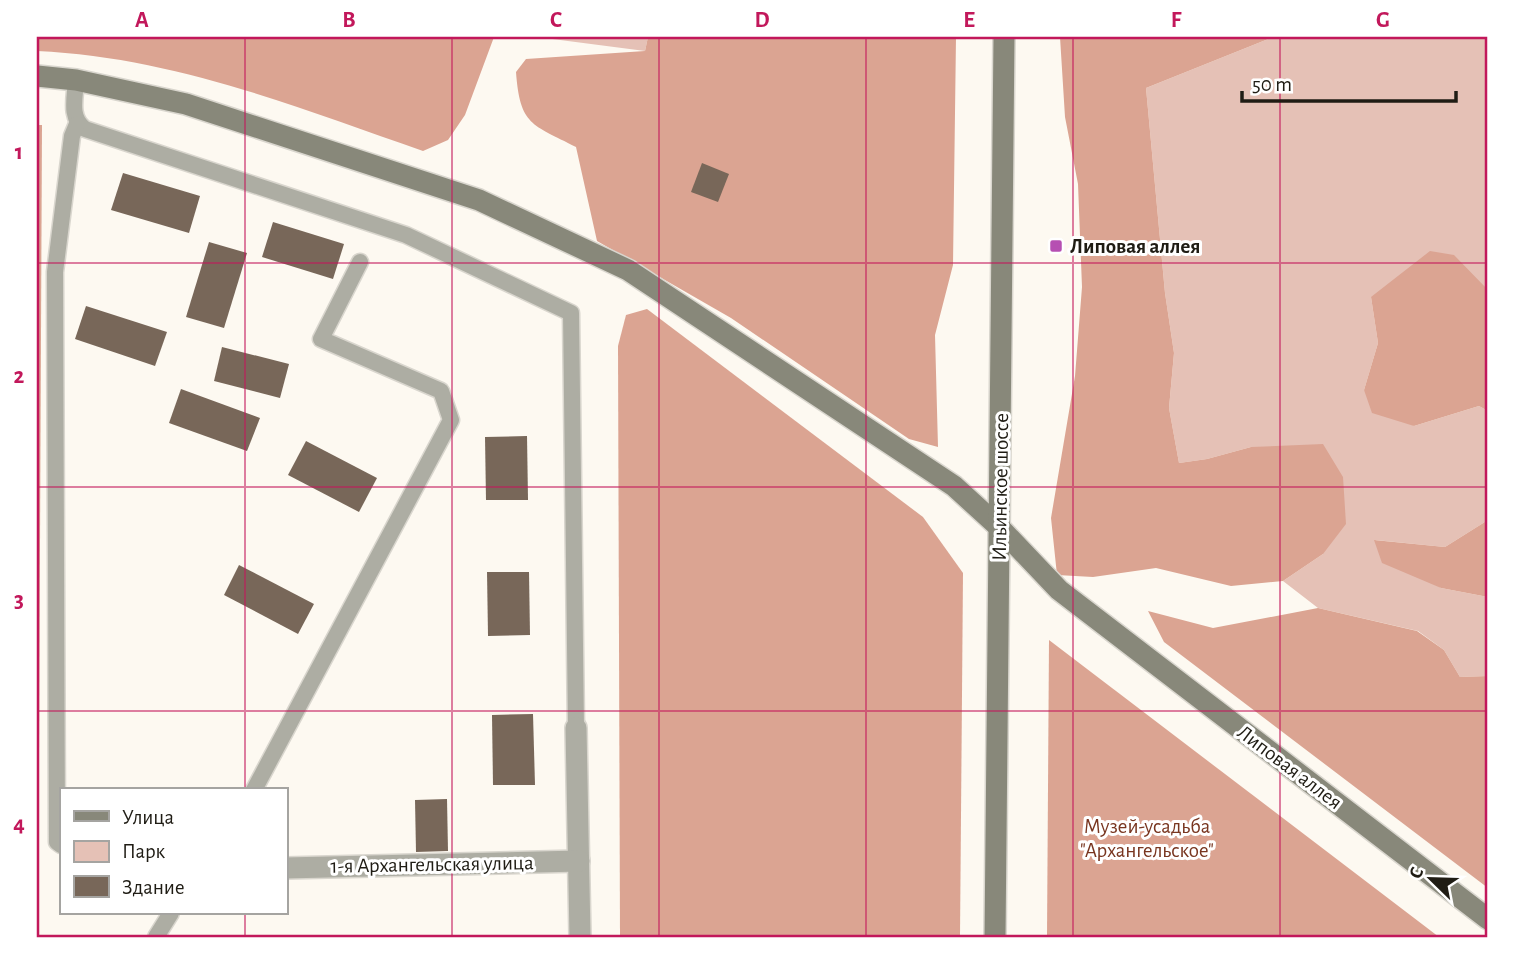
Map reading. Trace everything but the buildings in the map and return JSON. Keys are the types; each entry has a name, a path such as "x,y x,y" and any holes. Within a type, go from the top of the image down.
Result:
{"street":[{"name":"Ильинское шоссе","path":"995,937 1004,37"},
{"name":"Липовая аллея","path":"37,76 76,80 186,104 422,179 479,200 628,270 954,486 1000,528 1059,590 1488,919"},
{"path":"576,728 580,937"},
{"name":"1-я Архангельская улица","path":"287,868 579,860"}],"lane":[{"path":"76,80 74,115 78,124 85,129 406,235 571,313 576,728"},
{"path":"60,844 57,842 55,272 72,136 78,124"},
{"path":"255,788 451,420 440,391 321,339 359,262"},
{"path":"156,937 170,914"}],"green space":[{"path":"37,37 494,37 465,115 448,140 423,151 281,102 185,74 87,55 37,51"},
{"path":"537,37 648,37 645,51"},
{"path":"648,37 956,37 953,265 935,335 938,447 909,439 731,318 597,241 576,147 531,121 521,103 516,72 526,59 645,51"},
{"path":"1060,37 1273,37 1146,88 1165,293 1174,353 1169,408 1179,463 1207,459 1251,447 1323,444 1343,477 1346,524 1323,554 1283,581 1231,586 1156,568 1093,577 1057,575 1051,518 1075,376 1082,287 1078,184 1065,117"},
{"path":"1273,37 1488,37 1488,290 1371,297 1378,343 1364,390 1414,426 1479,406 1488,411 1488,520 1445,547 1375,540 1441,588 1488,597 1488,676 1460,677 1444,650 1418,631 1318,608 1283,581 1323,554 1251,447 1207,459 1179,463 1169,408 1174,353 1165,293 1146,88"},
{"path":"37,125 42,125 37,767"},
{"path":"1430,251 1454,255 1488,290 1488,411 1479,406 1414,426 1372,413 1364,390 1378,343 1371,297"},
{"path":"647,309 923,517 963,573 960,937 620,937 618,346 626,315"},
{"path":"1488,520 1488,597 1441,588 1382,563 1374,540 1445,547"},
{"path":"1318,608 1417,631 1444,650 1460,677 1488,676 1488,888 1164,642 1148,611 1213,628"},
{"name":"Музей-усадьба \"Архангельское\"","path":"1049,640 1439,937 1047,937"}],"place":[{"name":"Липовая аллея","path":"1056,246"}]}
